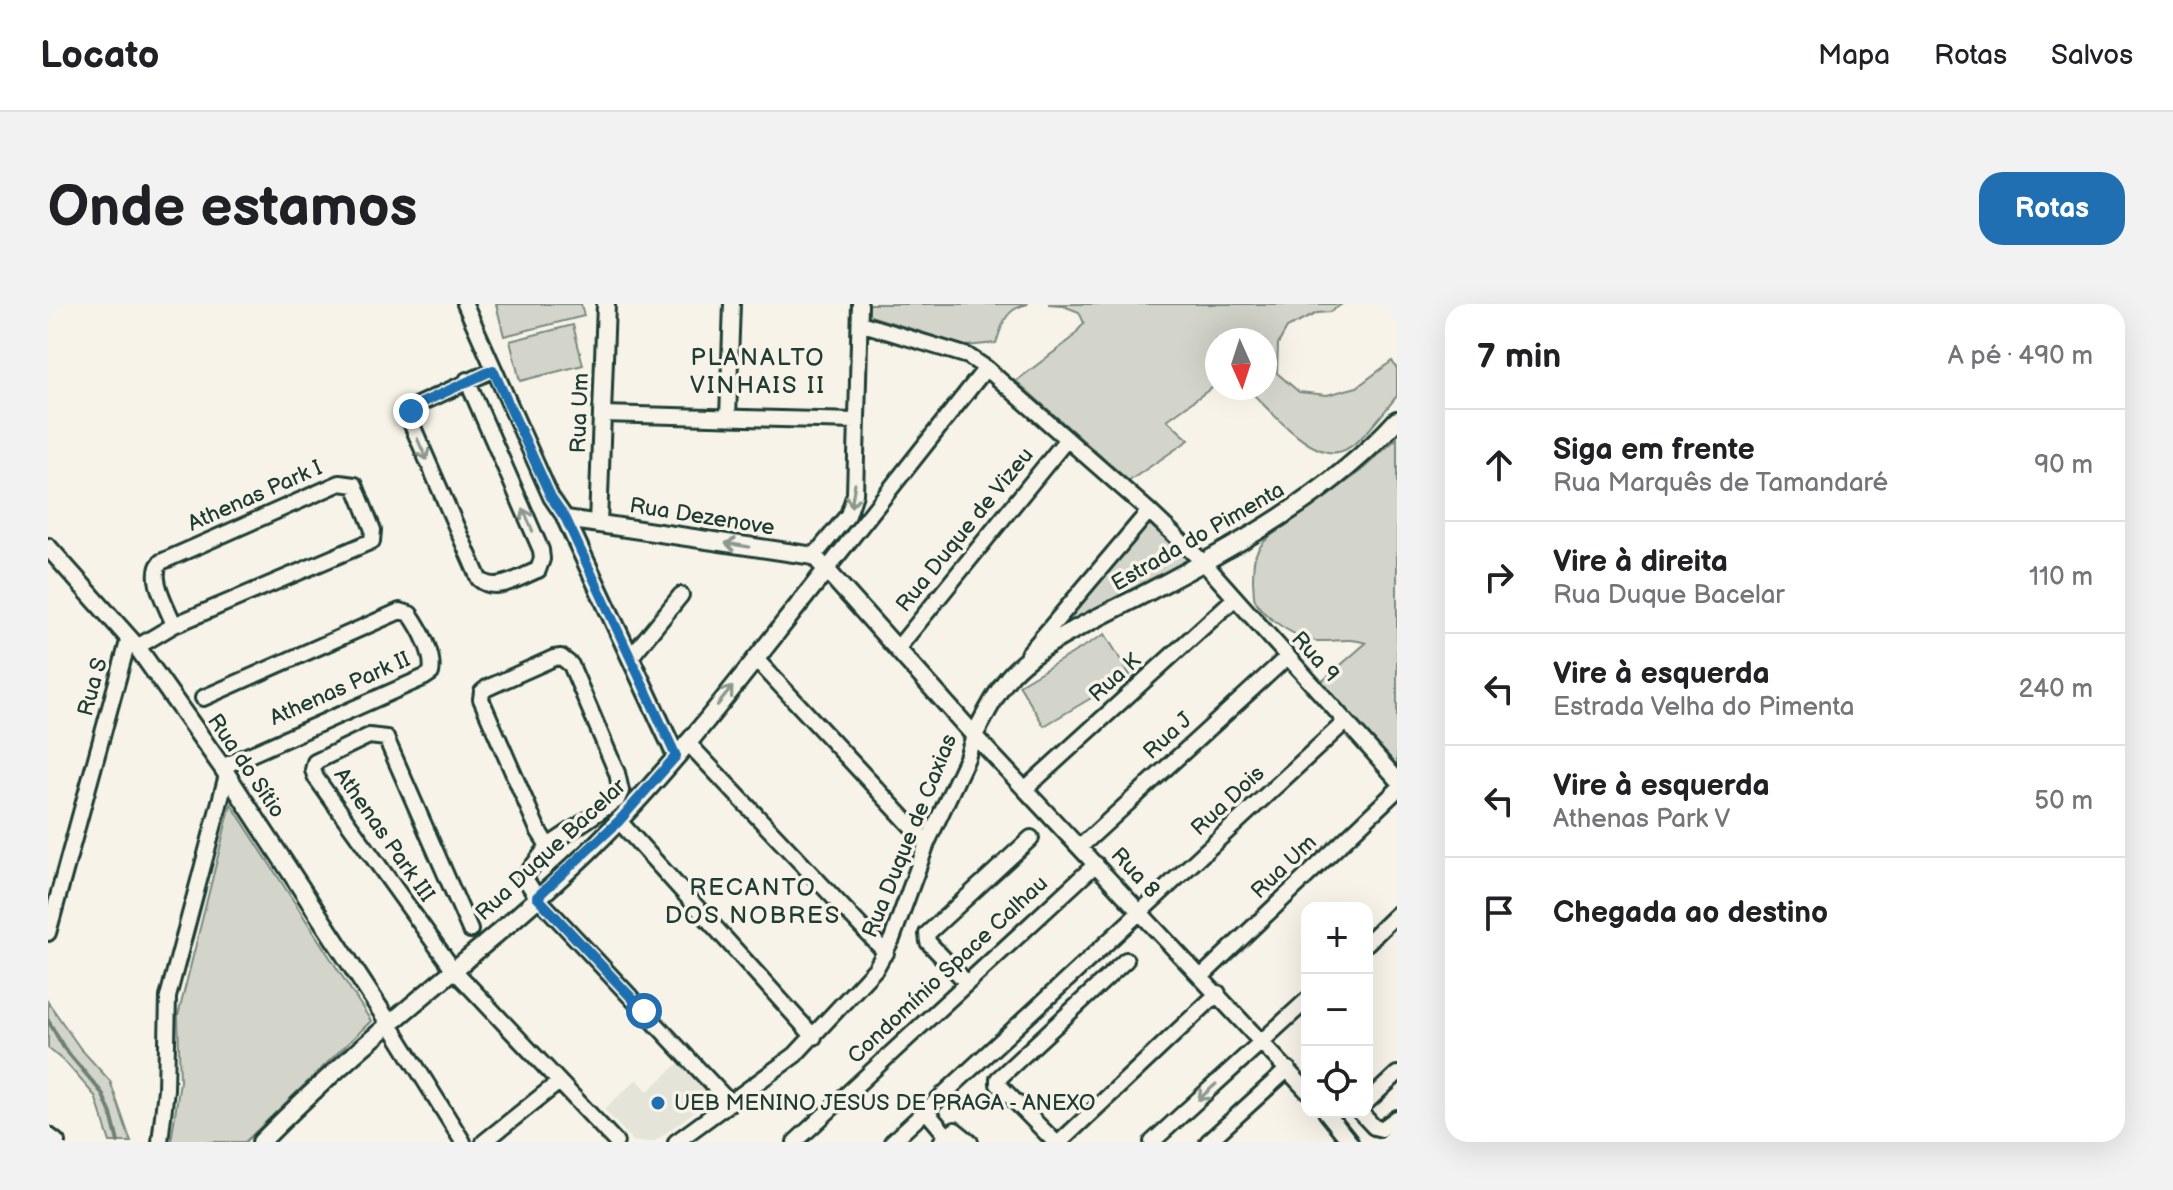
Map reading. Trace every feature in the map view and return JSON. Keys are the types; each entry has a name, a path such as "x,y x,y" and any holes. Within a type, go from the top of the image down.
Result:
{"main road":[{"name":"Rua Um","path":"598,524 606,304"},
{"name":"Estrada do Pimenta","path":"1009,677 1069,634 1204,563 1298,506 1337,477 1397,420"},
{"name":"Rua Dezenove","path":"566,519 820,562"},
{"path":"566,519 676,756"},
{"name":"Rua do Sítio","path":"48,547 133,643 224,771 389,1023"},
{"path":"820,562 974,735"},
{"name":"Rua Duque Bacelar","path":"272,1138 389,1023 537,897 619,821 755,658 820,562"},
{"name":"Rua Duque de Caxias","path":"974,735 1009,677"}],"street":[{"path":"465,304 551,497 566,519"},
{"path":"728,417 732,304"},
{"path":"820,562 853,504 860,304"},
{"name":"Rua 9","path":"860,323 968,356 986,368 1204,563 1397,779"},
{"name":"Rua Duque Bacelar","path":"820,562 986,368"},
{"path":"467,380 541,550 538,570 496,587 479,579 409,418 415,406 467,380 493,370"},
{"path":"602,414 856,421"},
{"name":"Rua Duque de Vizeu","path":"897,649 1067,439"},
{"name":"Athenas Park I","path":"133,643 372,541 373,530 355,485 340,483 161,562 155,576 174,625"},
{"name":"Rua Duque de Caxias","path":"1009,677 1149,511"},
{"path":"630,658 681,595"},
{"name":"Rua K","path":"1025,789 1234,599"},
{"name":"Athenas Park II","path":"203,698 400,611 410,614 431,656 431,673 425,677 224,771"},
{"name":"Rua S","path":"48,933 133,643"},
{"path":"548,846 538,830 481,699 482,692 487,688 561,657 571,665 617,773 621,791 617,800 548,846 526,875 526,880 537,897 730,1103"},
{"path":"755,658 927,843"},
{"name":"Rua J","path":"1080,847 1286,658"},
{"name":"Rua Dois","path":"892,1142 911,1131 926,1111 1345,722"},
{"name":"Rua Duque de Caxias","path":"676,1142 782,1065 814,1037 886,953 927,843 967,758 974,735"},
{"name":"Rua 8","path":"974,735 1301,1084"},
{"name":"Athenas Park III","path":"453,969 316,778 313,770 315,762 369,736 386,738 470,930"},
{"path":"687,742 886,953"},
{"path":"160,1142 166,1089 168,997 224,771"},
{"name":"Rua Um","path":"1202,976 1397,790"},
{"path":"619,821 814,1037"},
{"path":"967,983 928,942 927,934 1031,838"},
{"name":"Condomínio Space Calhau","path":"795,1142 1096,864"},
{"path":"1373,937 1397,914"},
{"path":"1126,960 998,1079 998,1084 1058,1142 1218,993"},
{"path":"453,969 616,1142"},
{"path":"1152,1142 1301,1006"},
{"path":"389,1023 463,1142"},
{"path":"1208,1142 1225,1136 1288,1069"},
{"path":"1373,1096 1397,1074"},
{"path":"484,1142 559,1082"},
{"path":"926,1111 944,1139 957,1130 970,1142"},
{"path":"1331,1118 1350,1142"},
{"path":"1339,1127 1350,1118"},
{"path":"1364,1118 1374,1127 1382,1129 1397,1118"},
{"path":"48,1135 57,1142"}],"shaded area":[{"path":"496,304 581,304 584,316 504,336"},
{"path":"865,304 1028,304 1010,313 996,343 966,346 864,314"},
{"path":"1048,304 1342,304 1330,312 1317,313 1287,328 1278,344 1277,373 1277,328 1205,328 1205,393 1167,420 1189,440 1129,481 1016,381 1071,339 1084,323 1079,312"},
{"path":"573,325 583,365 520,381 510,341"},
{"path":"1392,361 1397,369 1397,396 1370,428 1346,449 1327,452 1314,447 1289,429 1259,400 1277,400 1277,373 1299,392 1327,395 1357,387"},
{"path":"1397,438 1397,766 1319,684 1366,643 1309,640 1291,632 1259,607 1254,598 1253,568 1260,547 1269,537 1359,473"},
{"path":"1147,522 1193,562 1054,633"},
{"path":"1105,634 1130,675 1044,726 1019,685"},
{"path":"231,804 371,1021 245,1142 171,1142 180,1081 178,1016"},
{"path":"48,1002 80,1048 110,1081 131,1142 110,1142 95,1096 48,1048"},
{"name":"UEB MENINO JESUS DE PRAGA - ANEXO","path":"680,1062 714,1097 654,1142 634,1142 604,1109 637,1079 648,1091"}],"waterway":[{"path":"48,1020 64,1048 102,1093 118,1142"}],"place":[{"name":"UEB MENINO JESUS DE PRAGA - ANEXO","path":"658,1103"}],"district":[{"name":"PLANALTO VINHAIS II","path":"758,371"},
{"name":"RECANTO DOS NOBRES","path":"753,901"}],"route":[{"path":"411,411 415,406 467,380 493,370 676,756 619,821 537,897 644,1011"}]}
